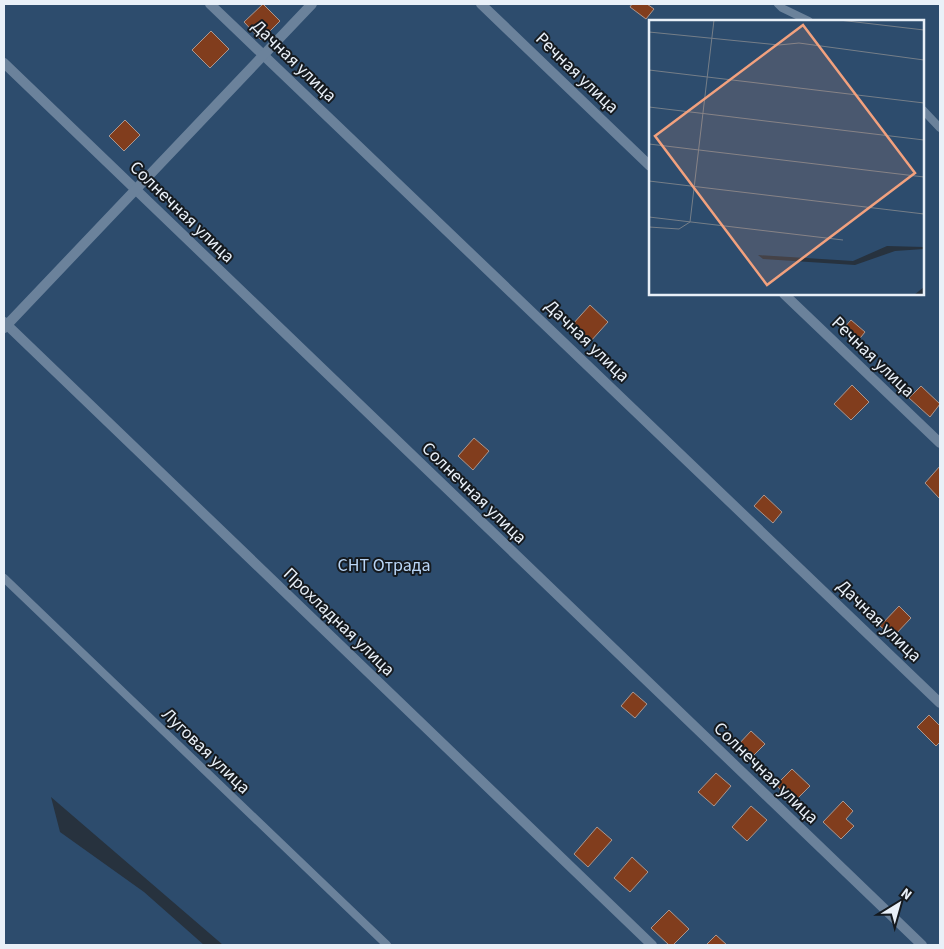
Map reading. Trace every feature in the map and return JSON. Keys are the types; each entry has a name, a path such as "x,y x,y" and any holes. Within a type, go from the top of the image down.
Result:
{"street":[{"name":"Дачная улица","path":"210,4 940,703"},
{"path":"5,325 312,4"},
{"name":"Речная улица","path":"481,4 649,165"},
{"name":"Солнечная улица","path":"4,63 922,945"},
{"name":"Речная улица","path":"785,295 940,443"},
{"name":"Прохладная улица","path":"5,325 652,945"}],"lane":[{"path":"778,4 782,8 807,20"},
{"path":"924,111 940,128"},
{"name":"Луговая улица","path":"4,578 387,945"}],"green space":[{"name":"СНТ Отрада","path":"4,4 940,4 940,945 223,945 51,797 60,832 144,892 204,945 4,945"}],"building":[{"path":"263,4 280,21 261,40 244,22"},
{"path":"632,4 647,4 654,9 646,19 630,7"},
{"path":"211,31 229,49 210,68 192,50"},
{"path":"125,120 140,135 124,151 109,136"},
{"path":"590,305 608,322 590,342 572,325"},
{"path":"851,320 865,332 857,342 843,329"},
{"path":"852,385 869,402 851,420 834,404"},
{"path":"921,386 940,404 930,417 909,398"},
{"path":"474,438 489,451 473,470 458,456"},
{"path":"940,466 940,497 939,498 925,483"},
{"path":"764,495 782,512 773,523 754,506"},
{"path":"899,606 911,618 893,637 880,626"},
{"path":"633,692 647,704 635,718 621,706"},
{"path":"929,715 940,726 940,742 936,746 917,727"},
{"path":"751,731 765,744 749,760 736,747"},
{"path":"792,769 810,786 793,803 776,785"},
{"path":"716,773 731,786 714,806 698,792"},
{"path":"843,801 853,811 846,819 854,826 841,839 823,822"},
{"path":"751,806 767,820 747,841 732,827"},
{"path":"597,827 612,840 588,867 574,854"},
{"path":"632,857 648,872 630,892 614,878"},
{"path":"669,910 689,929 673,945 669,945 651,928"},
{"path":"716,935 727,945 706,945"}]}
